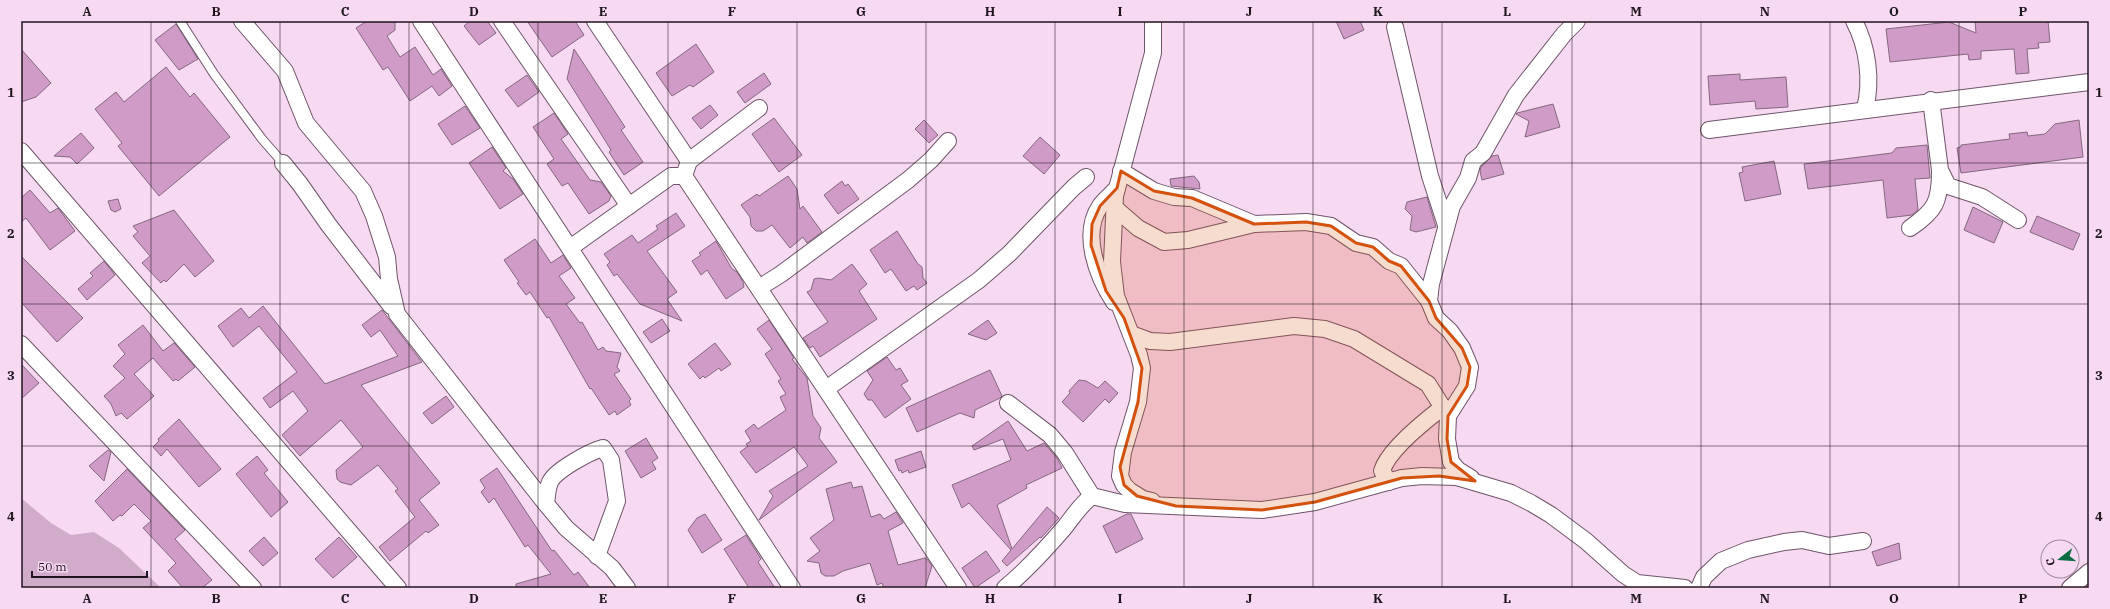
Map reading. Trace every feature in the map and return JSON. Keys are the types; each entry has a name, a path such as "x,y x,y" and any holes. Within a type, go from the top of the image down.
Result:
{"street":[{"path":"242,21 285,71 306,123 363,191 374,216 387,257 392,294 397,314"},
{"path":"420,21 792,588"},
{"path":"502,21 629,206"},
{"path":"594,21 759,288 958,588"},
{"path":"1154,21 1153,52 1117,188 1115,208 1112,262 1116,296 1139,354 1142,368 1138,402 1123,452 1120,476 1124,485 1130,491 1144,499 1176,506"},
{"path":"1429,301 1431,284 1446,225 1452,206 1468,178 1473,161 1482,153 1516,95 1564,34 1578,21"},
{"path":"1854,21 1861,34 1869,75 1868,97 1865,110"},
{"path":"1395,27 1430,176 1446,225"},
{"path":"1709,130 1932,100 2089,82"},
{"path":"1932,100 1940,170 1940,191 1933,209"},
{"path":"570,248 671,176 686,168 759,108"},
{"path":"759,288 781,274 908,180 931,160 948,141"},
{"path":"21,151 398,588"},
{"path":"283,163 397,314 546,504 566,528 612,568 626,588"},
{"path":"1940,170 1948,186 1982,197 2018,220"},
{"path":"1122,171 1154,192 1174,197 1192,198 1254,224"},
{"path":"826,388 979,280 1009,254 1074,187 1086,177"},
{"path":"1910,228 1933,209 1948,186"},
{"path":"1117,188 1100,206 1094,218 1092,224 1091,245 1106,291 1124,318"},
{"path":"1115,208 1138,228 1164,242 1188,240 1254,224 1306,222 1330,226 1356,243 1373,247 1390,262 1401,266 1429,301 1436,318 1450,331 1462,348 1470,367 1467,386 1446,412 1395,450 1384,465 1382,471 1389,482"},
{"path":"1130,334 1150,341 1170,342 1294,326 1325,329 1354,339 1428,384 1446,412 1447,439 1452,462 1458,470 1475,481"},
{"path":"21,344 253,588"},
{"path":"1008,403 1050,435 1065,453 1092,496"},
{"path":"546,504 550,482 555,476 582,457 603,448 611,460 617,501 597,556"},
{"path":"1005,588 1035,562 1069,522 1081,504 1092,496 1125,504 1262,510 1315,502 1389,482 1422,476 1457,477 1475,481 1511,493 1551,514 1640,586 1684,588"},
{"path":"1113,500 1124,496 1130,491"},
{"path":"1699,588 1704,577 1721,561 1748,550 1784,542 1802,540 1828,546 1863,541"},
{"path":"2070,588 2089,572"}],"lane":[{"path":"180,21 214,74 262,139 283,163"}],"highlighted area":[{"path":"1121,171 1154,191 1192,198 1254,224 1306,222 1331,226 1356,243 1373,247 1389,261 1401,266 1429,301 1436,318 1462,348 1470,367 1467,386 1448,416 1447,439 1451,462 1475,481 1439,476 1402,478 1315,502 1262,510 1176,506 1137,496 1124,485 1120,467 1138,402 1142,368 1124,318 1106,291 1091,245 1092,224 1100,206 1117,188"}],"shaded area":[{"path":"21,498 51,523 71,535 94,532 119,548 161,588 21,588"}],"building":[{"path":"367,21 395,21 395,30 387,36 400,57 415,47 433,75 441,69 452,86 439,96 432,86 410,101 388,67 383,70 356,28"},
{"path":"470,21 487,21 496,33 479,45 464,26"},
{"path":"527,21 575,21 584,35 552,57"},
{"path":"1336,21 1360,21 1364,30 1344,39"},
{"path":"1975,21 2048,21 2050,42 2038,43 2039,48 2027,49 2029,73 2016,74 2014,49 1981,51 1981,59 1969,60 1968,54 1890,62 1886,29 1949,22 1976,33"},
{"path":"176,24 198,59 179,70 155,40"},
{"path":"696,44 714,72 693,87 690,85 672,96 656,73"},
{"path":"21,49 51,83 36,97 21,102"},
{"path":"574,49 625,127 621,130 643,162 624,175 609,152 611,150 567,79"},
{"path":"166,67 190,97 194,93 230,137 159,196 118,146 122,143 95,109 116,92 124,102"},
{"path":"764,73 771,84 745,103 737,92"},
{"path":"1740,74 1740,80 1786,77 1788,107 1756,109 1755,101 1710,105 1708,76"},
{"path":"527,75 539,92 518,107 505,90"},
{"path":"1553,104 1560,127 1525,137 1529,121 1516,114"},
{"path":"710,105 718,115 701,129 692,118"},
{"path":"465,106 480,128 452,145 438,124"},
{"path":"554,113 568,134 561,139 590,180 601,182 611,196 609,201 589,214 568,183 562,186 547,164 554,159 533,127"},
{"path":"774,118 802,155 779,172 752,134"},
{"path":"924,120 938,135 929,143 915,129"},
{"path":"2079,120 2083,157 1961,173 1957,148 1961,147 1961,145 2010,139 2009,134 2027,132 2028,136 2045,134 2055,124"},
{"path":"81,133 94,148 77,164 70,157 54,156"},
{"path":"1040,137 1060,155 1044,174 1023,156"},
{"path":"1927,145 1930,178 1915,179 1918,210 1912,215 1887,218 1883,180 1808,189 1804,164 1892,153 1896,148"},
{"path":"492,147 506,168 503,171 513,179 523,194 500,209 469,163"},
{"path":"1498,155 1504,174 1482,180 1480,171 1481,167 1492,156"},
{"path":"1774,161 1781,194 1745,201 1739,173 1743,172 1742,167"},
{"path":"788,176 797,189 800,209 803,206 822,232 807,243 803,237 790,248 772,225 763,231 756,231 751,226 750,217 741,205 757,194 759,196"},
{"path":"1194,176 1199,182 1200,189 1171,186 1170,179"},
{"path":"842,181 845,186 848,184 859,199 838,214 824,195"},
{"path":"30,190 50,213 58,208 75,231 50,250 26,218 21,222 21,198"},
{"path":"1427,197 1436,227 1416,232 1410,230 1412,216 1405,209 1407,202"},
{"path":"118,199 121,209 115,212 111,210 108,201"},
{"path":"1973,207 2003,222 1994,243 1964,230"},
{"path":"174,210 214,261 195,277 184,264 166,282 164,280 161,283 142,263 150,256 133,236 138,232 133,226"},
{"path":"676,213 685,226 647,251 677,292 667,299 682,321 640,304 617,274 614,276 607,265 610,262 604,254 632,235 638,243 658,229 656,226"},
{"path":"2037,216 2080,234 2073,250 2030,232"},
{"path":"897,231 918,264 922,267 923,278 927,283 917,290 914,286 906,291 891,269 885,273 870,250"},
{"path":"535,239 551,263 563,255 571,268 559,276 575,298 566,304 580,323 582,322 598,350 603,347 606,351 621,353 617,367 620,371 614,374 631,399 629,401 631,405 617,415 615,411 609,415 591,388 590,389 549,317 547,318 530,292 526,295 517,283 519,282 504,260"},
{"path":"716,241 732,269 737,272 743,282 744,287 726,299 707,270 701,275 692,261 701,255 699,253"},
{"path":"21,256 83,318 57,342 21,302"},
{"path":"104,261 115,275 87,300 78,289 93,276 90,273"},
{"path":"852,264 867,284 859,291 877,319 820,357 813,346 810,348 803,338 828,322 807,292 811,290 814,279 818,278 831,280"},
{"path":"263,306 325,384 398,356 380,330 371,337 362,325 382,310 422,362 361,385 440,483 419,500 439,525 428,533 426,531 390,561 379,547 415,517 395,491 398,489 378,465 351,485 340,482 337,479 336,470 363,447 341,420 300,456 282,435 308,411 293,391 270,408 263,398 297,372 259,326 233,347 218,326 241,308 249,318"},
{"path":"662,319 670,331 651,343 643,332"},
{"path":"769,320 794,358 792,359 807,378 813,416 821,428 819,438 837,462 759,520 773,496 769,491 808,466 794,447 756,473 740,452 748,446 746,444 751,441 745,431 754,424 758,429 786,410 780,397 786,394 778,381 781,379 765,354 772,349 757,329"},
{"path":"988,320 997,333 986,340 968,334"},
{"path":"143,325 163,351 174,343 195,367 178,381 176,379 173,381 153,358 134,374 154,396 127,419 121,413 116,416 111,404 104,396 125,378 113,366 125,354 118,345"},
{"path":"715,343 731,364 721,371 719,368 705,378 703,376 700,379 688,364"},
{"path":"887,357 896,370 900,368 908,381 901,385 911,399 885,418 872,400 868,400 864,394 873,380 867,371"},
{"path":"21,364 39,383 21,399"},
{"path":"990,370 1002,396 1000,398 975,410 974,418 960,413 917,432 906,408"},
{"path":"1079,380 1086,381 1098,388 1105,381 1118,393 1109,403 1105,399 1083,422 1062,402"},
{"path":"446,396 454,407 432,424 423,413"},
{"path":"179,419 221,469 199,487 167,449 161,456 153,447 159,441 158,439"},
{"path":"1008,421 1027,451 1044,443 1057,458 1062,468 1026,485 1027,488 997,505 1012,549 1047,507 1059,518 1041,538 1040,537 1007,566 1002,561 1011,550 969,503 962,508 952,485 1011,460 1003,439 974,450 972,446"},
{"path":"646,438 658,458 652,462 656,469 641,478 625,451"},
{"path":"108,450 111,452 104,481 89,466"},
{"path":"921,451 926,467 909,473 908,470 902,473 901,470 899,471 895,460"},
{"path":"257,456 268,470 264,473 288,502 271,517 236,474"},
{"path":"497,468 552,551 554,550 574,575 578,572 590,588 516,588 516,584 551,574 528,545 525,547 494,498 489,503 481,492 485,488 480,480"},
{"path":"127,469 185,530 175,539 212,580 202,588 183,588 168,571 176,563 143,528 151,521 134,504 122,516 120,515 113,521 95,501"},
{"path":"851,482 853,488 862,486 871,517 880,514 884,519 896,512 903,523 888,531 898,565 925,558 927,559 932,566 925,588 884,588 882,583 877,585 870,563 843,571 834,576 825,576 821,573 819,563 807,561 820,551 810,538 834,520 826,489"},
{"path":"705,514 722,540 702,553 688,530 697,518"},
{"path":"1127,514 1131,514 1143,539 1116,553 1103,526"},
{"path":"746,535 761,559 758,562 775,588 749,588 724,549"},
{"path":"264,537 278,553 263,566 249,551"},
{"path":"339,537 357,557 333,578 315,559"},
{"path":"1899,543 1901,559 1877,566 1872,552"},
{"path":"986,551 1000,571 975,588 962,568"}]}
